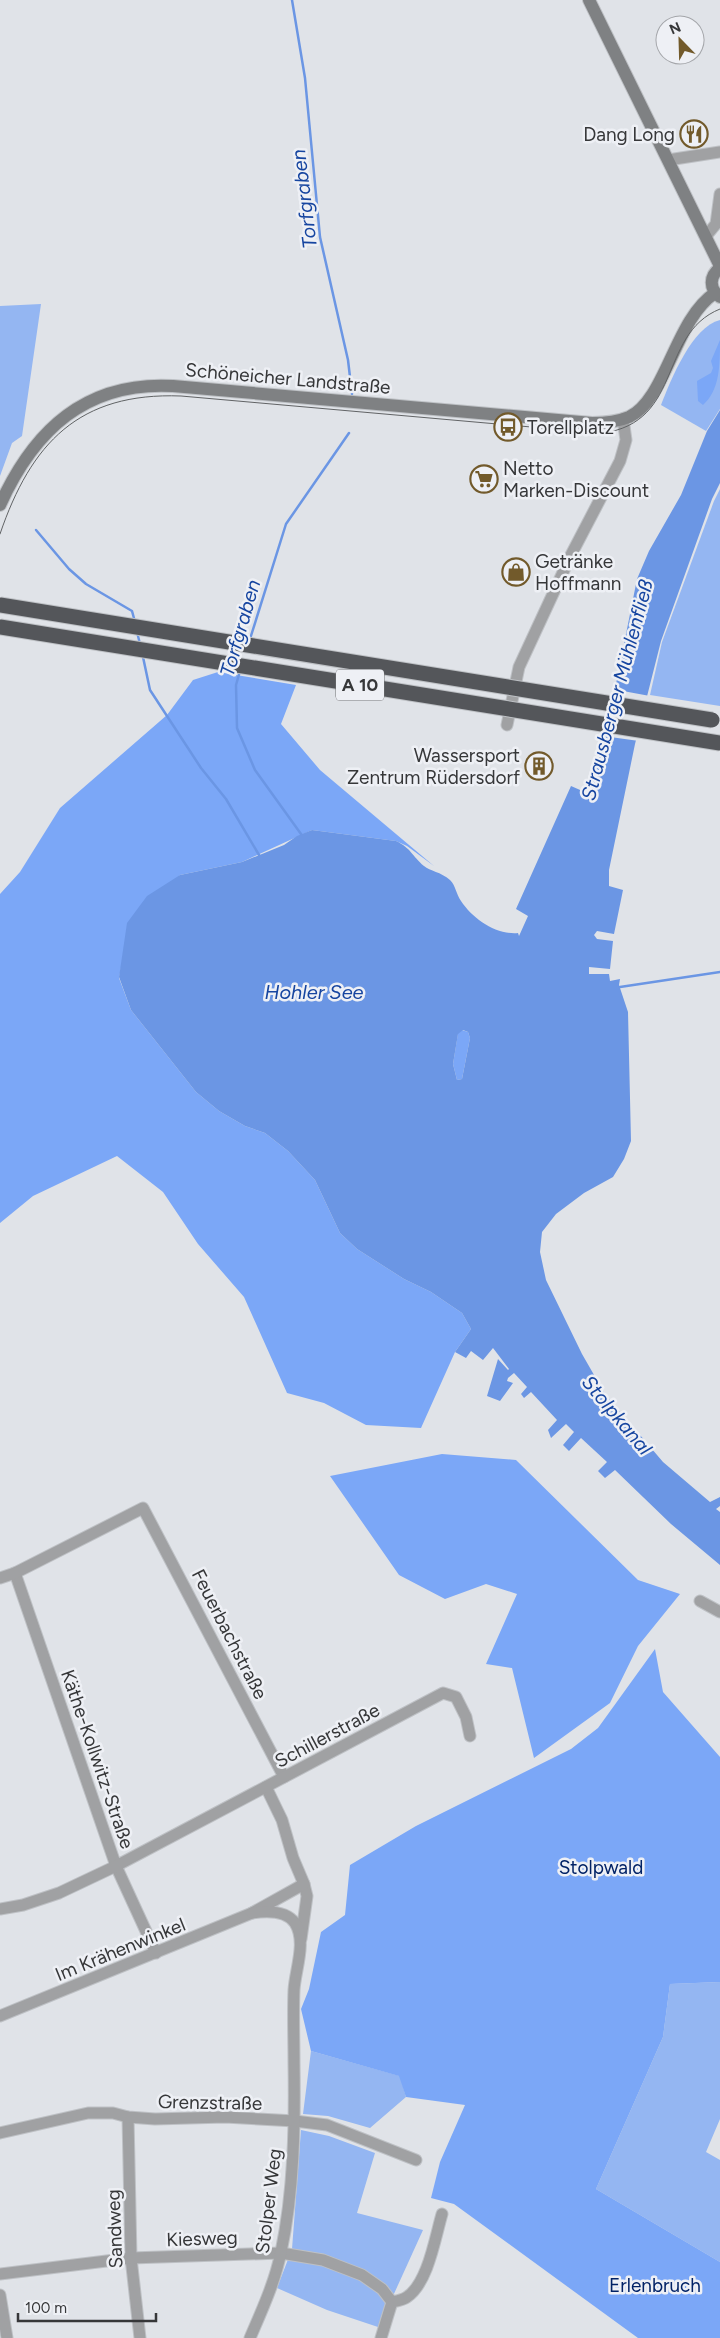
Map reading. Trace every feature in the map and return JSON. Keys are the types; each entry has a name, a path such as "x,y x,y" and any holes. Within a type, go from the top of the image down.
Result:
{"highway":[{"name":"A 10","path":"0,604 712,720"},
{"name":"A 10","path":"0,627 720,743"}],"main road":[{"path":"589,0 720,267 712,279 717,295 703,302 685,328 648,402 638,412 623,419"},
{"name":"Schöneicher Landstraße","path":"0,505 22,461 53,426 97,398 135,387 173,386 592,424 623,419"}],"street":[{"path":"668,160 720,152"},
{"path":"706,236 716,224 720,194"},
{"path":"508,725 518,667 570,555 620,461 626,440 623,419"},
{"name":"Feuerbachstraße","path":"15,1573 144,1508 284,1777"},
{"path":"0,1578 15,1573"},
{"name":"Käthe-Kollwitz-Straße","path":"15,1573 116,1866 156,1953"},
{"path":"700,1601 720,1612"},
{"name":"Schillerstraße","path":"304,1884 292,1858 282,1820 266,1787 443,1693 456,1697 466,1717 470,1736"},
{"path":"0,1908 23,1905 59,1893 116,1866 266,1787"},
{"path":"300,1944 307,1896 304,1884"},
{"name":"Im Krähenwinkel","path":"0,2016 252,1912 304,1884"},
{"name":"Im Krähenwinkel","path":"252,1912 286,1916 295,1923 300,1944 294,1990 294,2063"},
{"name":"Stolper Weg","path":"250,2338 270,2289 281,2253 288,2203 294,2121 294,2063"},
{"name":"Grenzstraße","path":"0,2133 88,2113 113,2112 128,2118 225,2117 294,2121 327,2125 416,2160"},
{"name":"Sandweg","path":"128,2118 131,2258 140,2338"},
{"path":"382,2338 392,2302 406,2298 418,2287 424,2274 442,2214"},
{"name":"Kiesweg","path":"0,2274 131,2258 281,2253 323,2260 362,2276 382,2289 392,2302"},
{"path":"0,2295 8,2338"}],"shaded area":[{"path":"41,304 22,436 12,443 0,476 0,306"},
{"path":"720,320 720,409 706,431 661,405 670,382 692,343 700,333"},
{"path":"720,489 720,706 650,695 662,642"},
{"path":"720,1982 720,2119 706,2152 720,2160 720,2262 596,2189 663,2037 670,1984"},
{"path":"311,2051 400,2076 406,2097 370,2128 328,2116 303,2114"},
{"path":"301,2130 329,2136 375,2153 357,2213 423,2230 393,2296 381,2328 327,2310 277,2288 292,2249"}],"green space":[{"path":"720,340 719,368 716,384 709,399 703,405 698,401 697,381 711,373 713,368 711,361"},
{"path":"218,672 296,685 281,724 320,770 434,866 407,846 396,841 312,830 242,862 180,875 124,952 119,978 131,1010 196,1092 219,1111 245,1126 265,1133 288,1151 315,1180 340,1233 357,1249 404,1279 431,1292 462,1313 471,1329 455,1352 421,1428 366,1425 324,1403 287,1393 244,1297 198,1244 163,1192 117,1156 33,1196 0,1223 0,894 20,872 60,808 167,715 193,680"},
{"path":"462,1030 468,1032 470,1038 462,1079 457,1080 453,1064 458,1033"},
{"path":"442,1454 516,1460 638,1580 680,1594 638,1646 610,1703 534,1758 512,1668 486,1664 517,1594 486,1584 445,1599 399,1575 330,1476"},
{"path":"655,1649 663,1692 720,1757 720,1982 670,1984 663,2037 596,2189 720,2262 720,2338 638,2338 454,2204 431,2198 440,2162 465,2105 406,2097 399,2076 311,2051 301,2009 309,1989 321,1932 345,1915 350,1865 416,1826 571,1749 598,1728"}],"water":[{"name":"Hohler See","path":"720,410 720,483 712,499 661,641 635,744 609,870 609,886 623,890 614,934 597,931 594,935 597,939 613,941 610,969 589,967 589,974 609,974 610,981 620,979 619,985 628,1012 631,1141 624,1159 613,1177 584,1193 556,1214 542,1232 540,1252 546,1280 582,1354 605,1394 663,1462 710,1502 720,1497 720,1506 716,1509 720,1512 720,1565 671,1524 615,1470 605,1478 598,1471 607,1462 581,1438 569,1451 563,1445 574,1432 566,1424 551,1438 548,1430 557,1420 531,1392 524,1398 521,1394 527,1387 514,1373 507,1381 513,1383 500,1401 487,1396 498,1359 509,1369 493,1348 483,1360 471,1351 466,1358 455,1352 471,1329 462,1313 431,1292 404,1279 357,1249 340,1233 315,1180 288,1151 265,1133 245,1126 219,1111 196,1092 131,1010 119,977 127,923 147,896 180,875 242,862 284,845 297,836 312,830 396,841 408,849 424,866 450,880 466,908 479,920 502,931 518,933 519,936 528,916 516,909 571,786 587,793 605,739 637,579 649,551 681,495 707,431","holes":["463,1030 468,1032 470,1038 462,1079 457,1080 453,1064 458,1034"]}],"pier":[{"path":"612,689 650,696 639,741 603,736"}],"waterway":[{"name":"Torfgraben","path":"292,0 305,78 320,237 348,360 352,394"},
{"name":"Torfgraben","path":"250,639 286,524 349,433"},
{"path":"36,530 69,569 86,584 132,611 135,622"},
{"path":"137,632 140,644"},
{"path":"143,657 150,690 201,768 226,799 259,855"},
{"name":"Torfgraben","path":"240,671 236,685 237,728 255,770 301,834"},
{"path":"620,987 720,972"}],"tram line":[{"path":"593,434 622,428 643,416 657,399 686,339 700,322 720,309"},
{"path":"0,534 12,502 27,473 44,449 64,429 87,414 114,403 145,397 181,396 599,433"}],"place":[{"name":"Dang Long","path":"694,134"},
{"name":"Torellplatz","path":"508,427"},
{"name":"Netto Marken-Discount","path":"484,479"},
{"name":"Getränke Hoffmann","path":"516,572"},
{"name":"Wassersport Zentrum Rüdersdorf","path":"539,766"}],"water label":[{"name":"Strausberger Mühlenfließ","path":"617,690"},
{"name":"Stolpkanal","path":"617,1415"}],"park label":[{"name":"Stolpwald","path":"601,1867"},
{"name":"Erlenbruch","path":"655,2285"}]}
